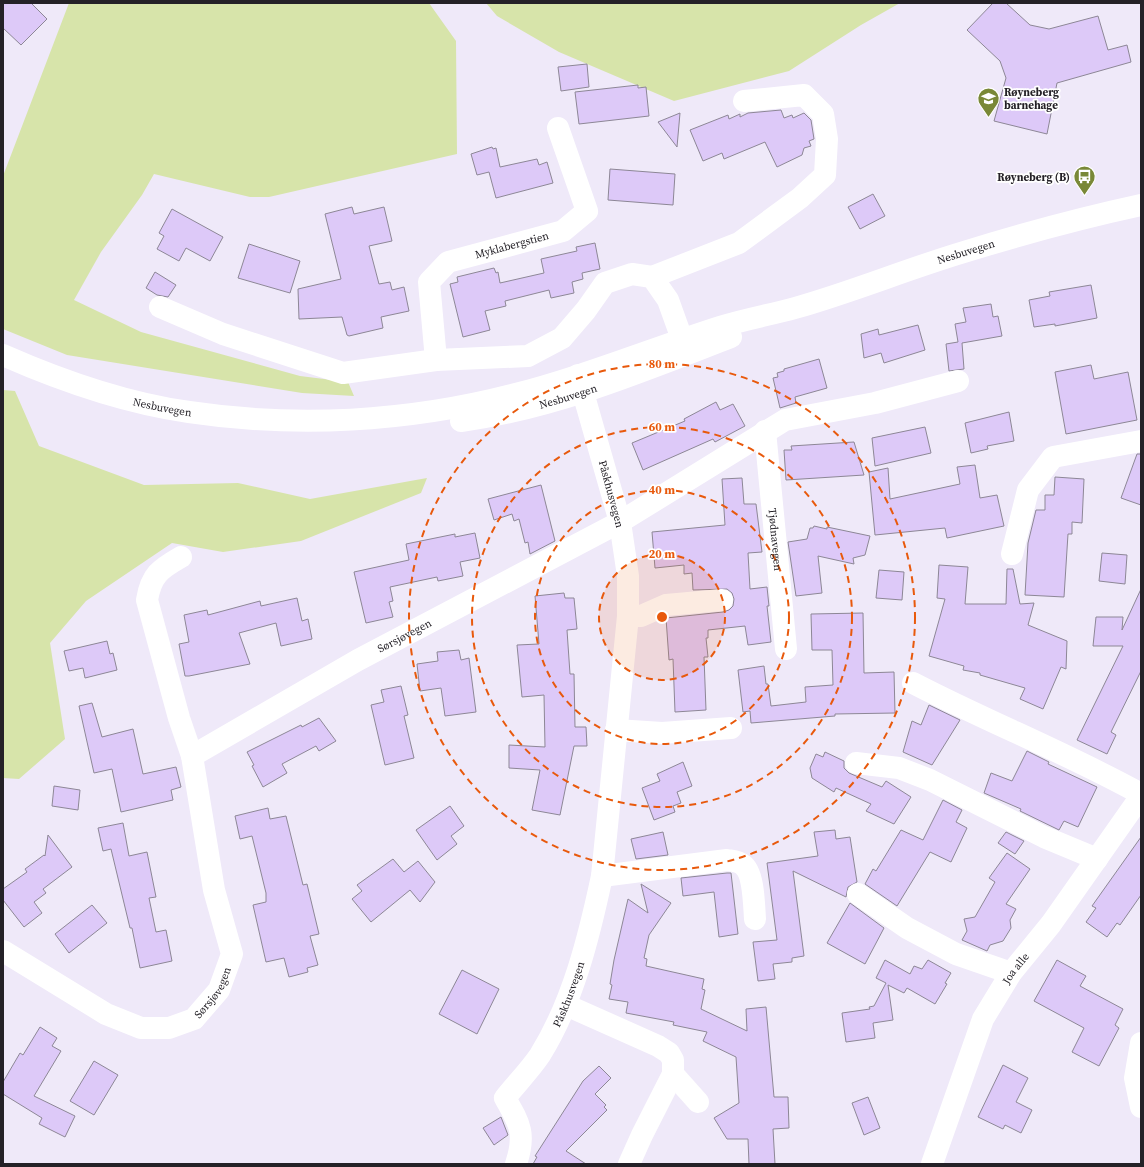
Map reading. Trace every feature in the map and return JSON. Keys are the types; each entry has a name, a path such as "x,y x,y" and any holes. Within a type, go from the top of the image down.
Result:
{"street":[{"path":"160,307 222,334 343,374 436,360 528,356 562,338 586,310 604,283 632,274 652,277 739,243 800,198 825,176 827,139 823,114 804,95 744,101"},
{"name":"Myklabergstien","path":"436,360 429,282 448,262 563,232 587,210 558,128"},
{"name":"Nesbuvegen","path":"580,384 682,339 743,319 795,308 963,252 1141,205"},
{"path":"652,277 668,300 682,339"},
{"name":"Nesbuvegen","path":"3,355 54,376 147,404 189,412 259,420 329,422 412,414 512,395 580,384 624,379 747,331 795,308"},
{"path":"620,522 785,420 875,403 958,381"},
{"name":"Påskhusvegen","path":"516,1164 521,1148 522,1138 517,1119 505,1098 539,1056 566,1005 593,918 602,876 628,616 628,576 620,522 580,384"},
{"name":"Tjødnavegen","path":"765,431 786,648"},
{"path":"1012,554 1028,490 1053,457 1141,441"},
{"name":"Sørsjøvegen","path":"192,756 358,660 494,590 620,522"},
{"name":"Sørsjøvegen","path":"3,951 106,1014 141,1028 170,1028 194,1019 219,990 232,954 214,890 192,756 179,718 147,600 149,586 160,569 181,556"},
{"path":"628,616 641,616 666,605 722,600"},
{"name":"Joa alle","path":"913,682 941,698 1039,742 1141,795 1051,924 1011,973 983,1019 932,1164"},
{"path":"616,730 662,733 731,728"},
{"path":"856,763 900,768 991,809 1044,837 1097,859"},
{"path":"602,876 727,860 738,862 743,865 749,873 755,919"},
{"path":"858,894 907,928 956,954 1011,973"},
{"path":"566,1005 658,1046 669,1053 673,1060 673,1074 629,1164"},
{"path":"1141,1043 1135,1078 1141,1107"},
{"path":"673,1074 698,1102"}],"green space":[{"path":"69,3 429,3 456,41 457,154 269,197 250,197 154,174 142,195 101,252 74,300 141,332 300,376 348,382 354,396 302,393 67,355 3,329 3,176"},
{"path":"486,3 900,3 861,25 789,71 674,101 559,52 497,16"},
{"path":"3,390 15,391 39,446 144,485 238,483 310,499 427,478 421,493 301,541 223,552 172,543 86,601 50,643 65,739 19,779 3,778"}],"building":[{"path":"3,3 31,3 47,19 21,45 3,28"},
{"path":"993,3 1006,3 1030,25 1049,29 1098,16 1108,50 1127,45 1131,62 1057,83 1047,134 994,121 1006,78 1000,61 967,30"},
{"path":"587,64 589,87 561,91 558,67"},
{"path":"638,85 638,88 646,87 649,116 579,124 575,92"},
{"path":"781,110 784,118 792,115 793,118 804,113 811,120 814,139 809,141 811,146 804,148 802,155 777,167 765,142 724,159 722,153 703,161 690,130 728,115 729,119 740,114 740,117 748,113"},
{"path":"680,113 677,147 658,122"},
{"path":"492,147 493,149 496,148 500,167 537,159 539,165 547,162 553,183 496,198 489,172 477,175 471,154"},
{"path":"610,169 675,174 673,205 608,200"},
{"path":"873,194 885,216 860,229 848,207"},
{"path":"352,207 354,214 384,207 392,241 369,246 379,284 390,282 392,290 404,287 409,311 381,317 383,328 349,336 347,335 342,317 299,319 298,289 341,279 325,214"},
{"path":"172,209 223,237 210,261 186,248 179,261 157,249 164,236 159,233"},
{"path":"595,243 600,269 582,273 583,279 572,282 574,293 551,298 549,290 505,301 506,306 485,311 490,330 463,337 450,284 458,282 457,277 494,268 496,273 498,272 500,283 544,273 541,259 577,251 576,247"},
{"path":"249,244 300,261 290,293 238,278"},
{"path":"155,272 176,285 168,297 157,295 146,288"},
{"path":"1091,285 1097,318 1055,326 1055,324 1034,327 1029,300 1050,296 1049,292"},
{"path":"991,304 993,317 998,316 1002,336 962,343 964,369 949,371 946,344 958,342 955,324 966,322 963,308"},
{"path":"918,325 925,350 884,363 881,353 864,358 861,334 878,329 879,335"},
{"path":"819,359 827,388 795,397 796,403 780,408 773,378 778,377 777,373 784,371 784,369"},
{"path":"1091,365 1094,379 1128,372 1137,420 1066,434 1055,372"},
{"path":"716,402 720,410 733,404 745,426 715,442 713,439 643,470 632,443 685,421 684,419"},
{"path":"1009,412 1014,441 987,446 988,449 971,453 965,423"},
{"path":"925,427 931,453 875,466 872,438"},
{"path":"854,442 864,475 786,480 784,450 792,450 791,446"},
{"path":"1137,454 1141,454 1141,505 1121,498"},
{"path":"975,465 980,498 997,495 1004,526 947,538 945,528 875,535 869,472 888,468 890,499 960,484 957,467"},
{"path":"1055,477 1084,479 1082,523 1072,522 1072,534 1068,534 1064,597 1025,595 1028,543 1036,510 1045,510 1045,495 1054,495"},
{"path":"742,478 744,504 756,504 762,552 748,553 750,589 767,587 769,606 767,606 771,642 748,645 745,626 708,630 708,638 706,638 708,657 704,657 706,710 675,712 673,659 669,660 666,618 723,612 729,610 733,606 734,599 732,593 727,589 693,590 692,573 684,574 684,565 655,568 652,532 725,525 722,479"},
{"path":"541,485 555,541 530,554 528,542 525,543 519,519 514,521 512,514 494,520 488,499"},
{"path":"814,526 827,529 827,527 870,536 865,555 853,558 854,564 818,556 822,593 796,596 788,542 807,539 810,528 813,528"},
{"path":"475,533 480,558 460,562 463,576 438,581 437,577 390,587 393,601 389,602 393,617 366,623 354,572 409,560 406,544 455,534 455,537"},
{"path":"1102,553 1127,555 1125,584 1099,581"},
{"path":"939,565 968,567 965,604 1006,604 1007,569 1013,569 1020,604 1034,603 1028,625 1067,641 1066,669 1061,667 1043,709 1020,699 1025,688 980,675 980,673 963,670 964,666 929,656 945,599 937,598"},
{"path":"879,570 904,572 902,600 876,598"},
{"path":"1141,589 1141,671 1111,732 1116,735 1107,754 1077,740 1123,646 1093,646 1096,617 1123,617 1122,630"},
{"path":"564,593 565,598 574,598 577,629 567,630 570,674 574,674 575,727 586,727 587,746 574,746 560,815 532,810 540,770 509,768 509,745 545,747 544,695 522,697 517,645 539,644 535,596"},
{"path":"297,598 302,621 308,619 312,639 281,646 276,623 239,633 250,664 185,676 179,644 189,642 184,615 207,610 208,615 260,601 261,606"},
{"path":"863,613 864,673 894,672 895,713 835,714 835,716 751,723 750,711 743,712 738,670 764,666 771,706 806,702 805,687 833,685 832,650 812,650 811,614"},
{"path":"107,641 110,654 113,653 117,670 85,678 83,668 69,671 64,651"},
{"path":"459,650 461,660 469,658 476,712 445,716 441,688 420,691 417,664 438,661 437,652"},
{"path":"401,686 408,715 404,716 414,758 385,765 371,705 384,702 381,690"},
{"path":"92,703 102,737 133,729 143,774 176,767 181,787 171,790 173,800 121,812 112,769 94,773 79,706"},
{"path":"929,705 960,720 932,765 903,752 912,721 921,725"},
{"path":"319,718 336,741 319,751 316,746 282,764 287,773 263,787 252,766 254,765 247,752 301,725 302,727"},
{"path":"1027,751 1049,762 1048,764 1097,787 1078,827 1064,821 1059,830 1020,811 1021,809 984,793 991,773 1012,781"},
{"path":"825,752 844,761 844,768 849,773 882,787 886,781 911,797 894,824 866,811 871,804 836,788 834,792 812,778 810,768 816,754 823,757"},
{"path":"683,762 692,786 677,792 681,803 673,806 675,812 654,820 642,788 660,781 657,774"},
{"path":"54,786 80,790 78,810 52,806"},
{"path":"943,800 962,810 956,822 967,828 951,862 930,852 897,906 865,884 873,869 876,871 901,830 923,840"},
{"path":"450,806 464,826 451,836 457,844 437,860 416,830"},
{"path":"268,808 270,819 286,816 303,885 307,884 319,934 310,936 318,965 307,968 308,972 289,977 284,958 266,962 253,905 266,902 266,893 252,836 240,839 235,816"},
{"path":"123,823 129,856 147,852 156,897 149,898 156,932 166,930 172,961 140,968 132,928 130,928 111,849 103,851 98,828"},
{"path":"835,830 836,839 850,837 857,882 848,887 846,897 793,871 804,956 792,958 792,962 773,964 775,979 758,981 753,942 777,940 767,863 818,856 814,832"},
{"path":"663,832 668,855 636,859 631,839"},
{"path":"1006,832 1024,841 1015,854 998,843"},
{"path":"48,835 72,867 43,889 46,893 34,902 42,913 24,927 3,900 3,889 27,872 25,869 44,855 45,856"},
{"path":"1141,837 1141,895 1120,925 1117,923 1107,937 1086,922 1096,908 1092,906"},
{"path":"1007,853 1030,869 1006,904 1016,909 1010,920 1011,928 1003,941 990,945 987,951 962,940 967,931 964,919 975,917 995,882 989,878"},
{"path":"393,859 404,872 418,861 435,882 420,902 410,890 371,922 352,899 362,891 357,885"},
{"path":"731,873 738,934 719,937 714,892 683,896 681,878"},
{"path":"641,884 671,903 649,935 644,958 647,959 646,966 704,979 702,989 705,990 701,1009 747,1031 746,1009 766,1007 774,1097 788,1097 789,1128 773,1129 775,1164 749,1164 748,1139 727,1139 714,1118 739,1103 736,1057 703,1041 707,1032 673,1025 674,1022 626,1013 628,1002 609,999 614,960 628,899 648,913"},
{"path":"850,903 884,928 865,964 827,943"},
{"path":"92,905 107,923 69,953 55,934"},
{"path":"885,960 910,974 914,966 922,969 928,960 951,973 945,983 947,984 935,1004 907,988 904,993 888,985 893,1020 873,1023 875,1038 846,1042 842,1013 870,1009 869,1007 874,1006 886,983 876,978"},
{"path":"1057,960 1086,976 1080,986 1123,1009 1115,1025 1119,1028 1099,1066 1072,1052 1084,1028 1034,1001"},
{"path":"462,970 499,989 477,1034 439,1014"},
{"path":"40,1027 57,1038 52,1046 61,1051 34,1096 75,1116 65,1137 39,1124 42,1118 3,1094 3,1082 20,1053 23,1055"},
{"path":"94,1061 118,1075 94,1115 70,1101"},
{"path":"1003,1065 1028,1078 1016,1102 1032,1110 1021,1133 1005,1125 1003,1129 978,1117"},
{"path":"599,1066 611,1078 595,1094 606,1105 604,1107 607,1110 566,1151 586,1164 533,1164 537,1157 535,1156 583,1081"},
{"path":"868,1097 880,1128 864,1135 852,1103"},
{"path":"501,1117 508,1135 494,1145 483,1128"}],"place":[{"name":"Røyneberg barnehage","path":"989,118"},
{"name":"Røyneberg (B)","path":"1085,196"}]}
